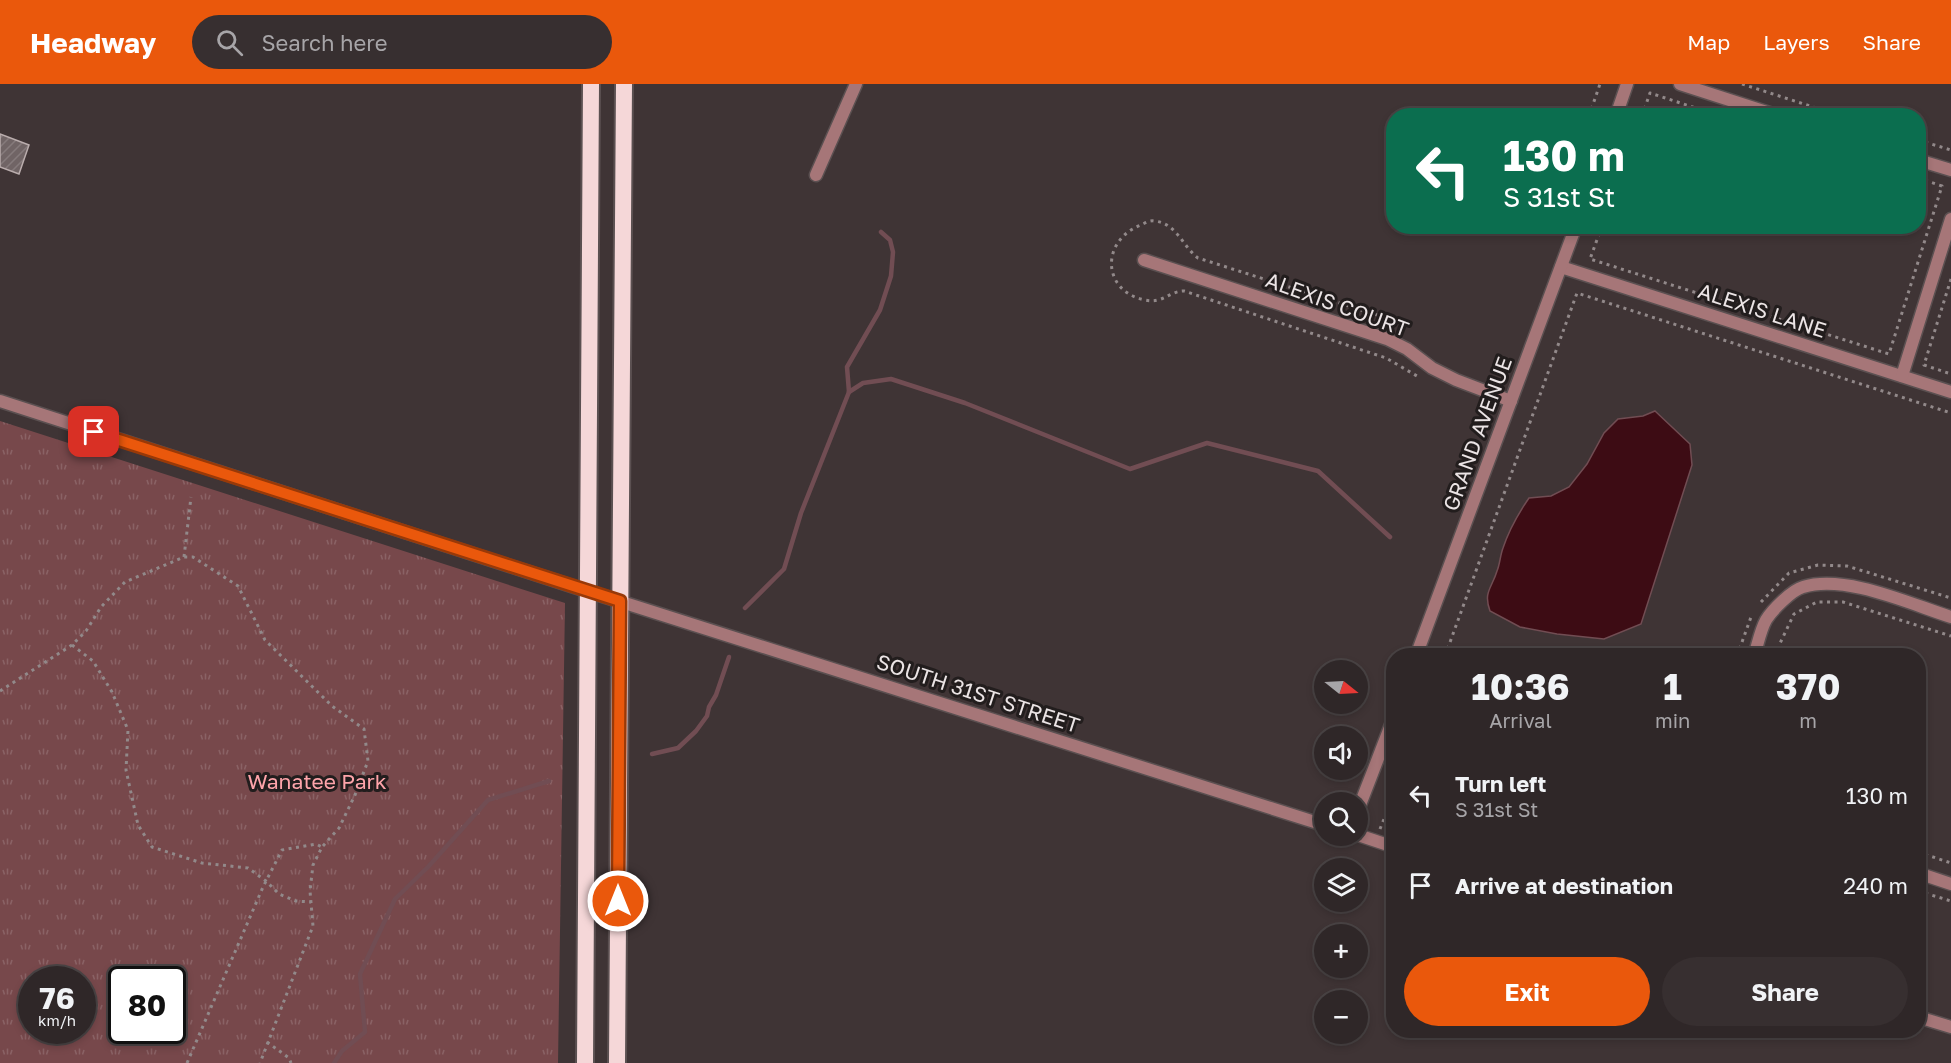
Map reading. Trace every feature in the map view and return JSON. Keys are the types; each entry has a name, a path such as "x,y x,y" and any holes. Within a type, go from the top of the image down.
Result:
{"highway":[{"path":"585,1063 591,84"},
{"path":"617,1063 624,84"}],"street":[{"path":"816,176 856,84"},
{"path":"1619,108 1627,84"},
{"path":"1680,84 1754,108"},
{"path":"1926,162 1951,170"},
{"path":"1902,376 1951,219"},
{"name":"GRAND AVENUE","path":"1419,648 1573,234"},
{"name":"ALEXIS COURT","path":"1144,260 1387,339 1407,349 1432,368 1456,380 1511,401"},
{"name":"ALEXIS LANE","path":"1561,267 1951,392"},
{"name":"SOUTH 31ST STREET","path":"0,401 587,591 1314,822"},
{"path":"1757,648 1766,621 1777,606 1801,587 1822,583 1854,585 1951,618"},
{"path":"1365,792 1386,738"},
{"path":"1368,839 1386,845"},
{"path":"1926,876 1951,884"},
{"path":"1926,1020 1951,1028"}],"path":[{"path":"1592,108 1600,84"},
{"path":"1742,84 1817,108"},
{"path":"1645,108 1650,93 1696,108"},
{"path":"1926,142 1951,150"},
{"path":"1599,234 1590,259 1889,354 1942,186 1926,181"},
{"path":"1951,279 1924,365 1951,374"},
{"path":"1448,648 1577,293 1951,412"},
{"path":"184,557 191,497"},
{"path":"0,691 72,645 86,631 101,607 125,582 184,557 193,557 238,586 265,640 332,706 364,729 368,761 339,828 322,847 313,865 311,902 313,926 260,1063"},
{"path":"1778,648 1794,614 1817,602 1843,602 1951,636"},
{"path":"72,645 93,661 112,692 128,730 126,770 138,825 152,847 202,863 248,868 279,894 296,901 311,902"},
{"path":"1386,814 1379,831 1386,833"},
{"path":"187,1063 266,881 282,850 316,844 322,847"},
{"path":"1926,855 1951,863"},
{"path":"1926,894 1951,902"},
{"path":"267,1042 289,1058 291,1063"}],"green space":[{"name":"Wanatee Park","path":"0,421 565,603 558,1063 0,1063"}],"shaded area":[{"path":"1655,411 1690,444 1692,465 1641,624 1604,639 1520,627 1490,611 1488,594 1503,548 1514,522 1529,498 1551,496 1569,487 1587,464 1604,433 1618,419 1643,416"}],"building":[{"path":"0,134 29,145 19,174 0,167"}],"waterway":[{"path":"745,608 784,569 801,513 849,392 847,367 880,310 891,276 893,252 890,240 881,232"},
{"path":"849,392 863,383 891,379 965,403 1130,469 1207,443 1318,471 1390,537"},
{"path":"652,754 678,748 696,731 707,716 729,657"},
{"path":"334,1063 342,1051 365,1032 360,974 395,899 428,867 488,800 549,781"}],"route":[{"path":"94,432 620,601 618,901"}]}
